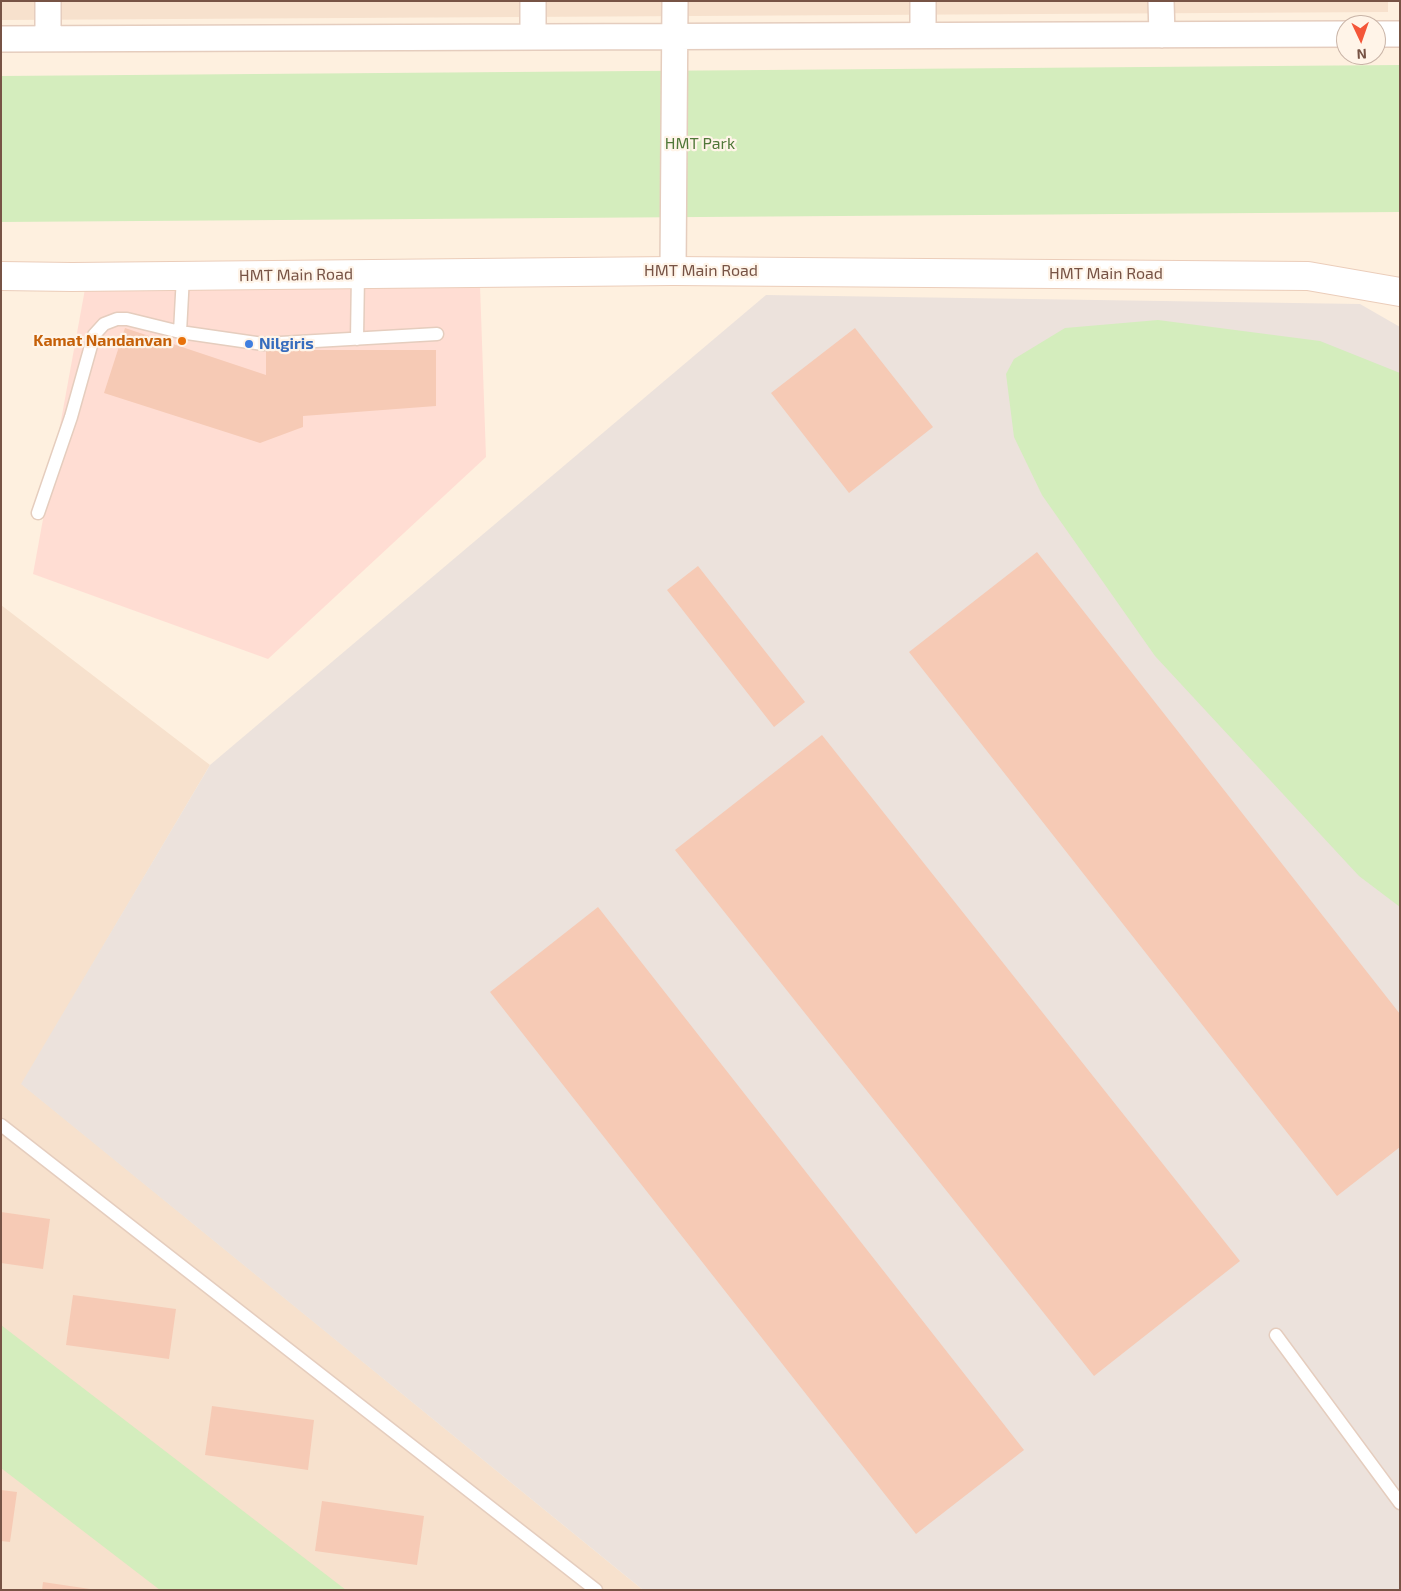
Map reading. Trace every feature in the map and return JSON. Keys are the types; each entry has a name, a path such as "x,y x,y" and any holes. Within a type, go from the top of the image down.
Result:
{"street":[{"path":"48,1 48,38"},
{"path":"533,1 533,37"},
{"path":"673,271 675,1"},
{"path":"923,1 923,35"},
{"path":"1161,1 1162,35"},
{"path":"1,38 1336,34"},
{"path":"1386,34 1400,34"},
{"name":"HMT Main Road","path":"1,276 72,278 673,271 1308,276 1400,292"}],"lane":[{"path":"357,339 358,274"},
{"path":"180,332 183,276"},
{"path":"38,513 71,417 94,335 104,324 117,319 126,319 180,332 263,344 438,334"},
{"path":"1,1125 596,1590"},
{"path":"1276,1335 1400,1503"}],"shaded area":[{"path":"1,1 1388,1 1388,12 1,20"},
{"path":"480,285 486,457 268,659 33,574 85,289"},
{"path":"766,295 1360,304 1400,327 1400,1590 643,1590 21,1084 210,765"},
{"path":"1,605 210,765 22,1084 643,1590 1,1590"}],"green space":[{"name":"HMT Park","path":"1400,65 1400,212 1,222 1,76"},
{"path":"1158,320 1320,341 1400,373 1400,907 1359,876 1155,656 1042,495 1014,437 1006,374 1014,359 1065,328"},
{"path":"1,1325 346,1590 160,1590 1,1468"}],"building":[{"path":"125,328 266,375 266,350 436,350 436,406 303,416 303,427 260,443 104,393"},
{"path":"855,328 933,427 849,493 771,393"},
{"path":"1037,552 1400,1014 1400,1147 1337,1196 909,652"},
{"path":"698,566 805,702 774,727 667,590"},
{"path":"822,735 1240,1261 1094,1376 675,850"},
{"path":"598,907 1024,1450 916,1534 490,992"},
{"path":"1,1212 50,1219 43,1269 1,1263"},
{"path":"73,1295 176,1309 169,1359 66,1345"},
{"path":"212,1406 314,1420 308,1470 205,1455"},
{"path":"1,1490 17,1492 10,1542 1,1541"},
{"path":"322,1501 424,1516 417,1565 315,1551"},
{"path":"43,1582 90,1589 90,1590 42,1590"}],"place":[{"name":"Kamat Nandanvan","path":"182,341"},
{"name":"Nilgiris","path":"249,344"}]}
